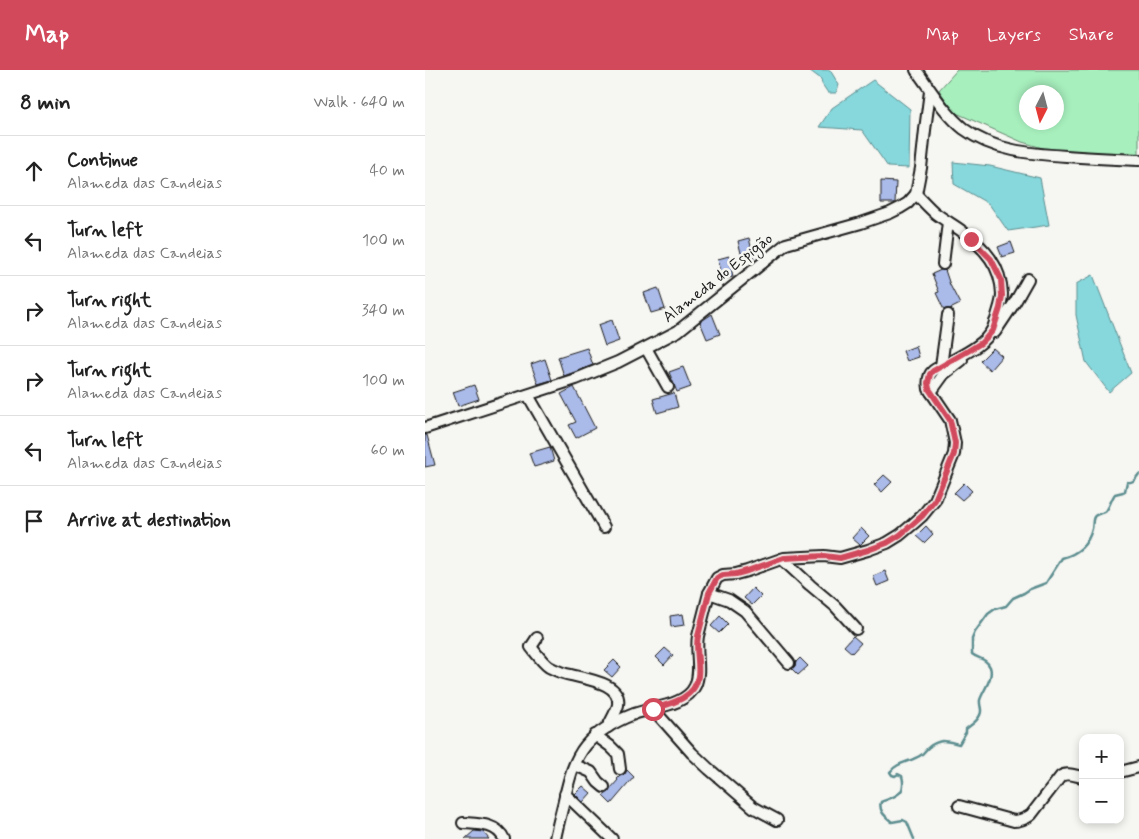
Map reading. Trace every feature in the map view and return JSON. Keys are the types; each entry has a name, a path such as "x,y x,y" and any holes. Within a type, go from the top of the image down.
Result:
{"street":[{"path":"916,70 947,113 964,129 979,138 1025,152 1100,159 1139,160"},
{"path":"555,839 568,783 585,746 595,735 608,726 634,714 678,700 691,692 695,687 698,677 697,643 709,593 717,578 782,559 824,556 840,558 887,543 900,535 922,516 935,500 954,454 955,443 950,420 931,392 928,383 930,374 981,343 987,337 993,330 1002,296 1001,279 991,259 963,231 933,212 916,194 931,91"},
{"name":"Alameda do Espigão","path":"425,428 593,373 646,348 684,326 786,244 890,213 908,203 916,194"},
{"path":"943,264 948,222"},
{"path":"931,392 945,374 982,347 994,334 1028,279"},
{"path":"941,366 948,315"},
{"path":"646,348 668,386"},
{"path":"528,395 605,527"},
{"path":"782,559 835,606 856,629"},
{"path":"709,593 729,600 745,611 789,663"},
{"path":"537,638 531,646 548,666 568,675 606,684 615,694 618,704 608,726"},
{"path":"653,709 692,753 709,769 753,807 777,820"},
{"path":"595,735 619,754 621,768"},
{"path":"575,765 591,772 604,787"},
{"path":"1124,771 1139,767"},
{"path":"959,806 1019,821 1031,815 1061,776 1068,774 1079,776"},
{"path":"565,794 612,839"},
{"path":"463,823 480,824 494,828 502,834 504,839"}],"green space":[{"path":"957,70 1139,70 1139,155 1060,153 1022,142 954,112 939,90"}],"water":[{"path":"809,70 830,70 839,85 836,93 828,93 821,79"},
{"path":"873,80 910,109 909,168 888,167 862,130 819,127 832,108"},
{"path":"953,162 990,166 1040,178 1049,225 1008,231 989,204 954,184"},
{"path":"1093,275 1131,373 1109,392 1086,362 1076,315 1076,284"}],"building":[{"path":"881,181 896,182 895,203 881,203"},
{"path":"749,238 754,259 743,261 738,241"},
{"path":"1011,242 1015,253 1002,257 998,247"},
{"path":"729,256 733,277 723,279 718,259"},
{"path":"945,270 960,304 944,310 936,293 939,292 932,274"},
{"path":"658,288 665,309 651,313 644,293"},
{"path":"712,314 720,334 707,339 700,322"},
{"path":"612,320 619,341 605,346 598,325"},
{"path":"916,346 919,357 907,361 903,351"},
{"path":"587,348 593,365 564,376 558,357"},
{"path":"993,348 1002,356 990,370 980,361"},
{"path":"545,359 552,380 538,384 531,364"},
{"path":"683,367 691,387 677,392 669,372"},
{"path":"474,385 479,399 458,406 453,392"},
{"path":"574,387 595,428 576,438 569,425 576,422 561,394"},
{"path":"674,393 678,407 657,413 653,399"},
{"path":"425,435 427,435 435,465 425,467"},
{"path":"550,447 554,461 534,467 529,453"},
{"path":"884,475 892,482 882,492 874,485"},
{"path":"964,483 972,491 962,500 954,493"},
{"path":"926,526 933,534 924,543 916,536"},
{"path":"861,528 869,536 860,545 852,538"},
{"path":"885,571 889,581 877,586 873,576"},
{"path":"753,588 761,596 752,605 744,598"},
{"path":"683,614 685,625 671,627 670,616"},
{"path":"720,616 728,624 719,633 711,626"},
{"path":"853,636 861,643 852,653 844,646"},
{"path":"665,648 673,655 664,665 656,657"},
{"path":"800,658 808,666 798,675 792,669"},
{"path":"614,660 621,667 612,677 604,670"},
{"path":"627,770 634,777 611,804 603,796 609,792 617,779 625,774"},
{"path":"583,786 591,793 583,802 575,794"},
{"path":"474,831 483,832 489,839 465,839"}],"waterway":[{"path":"914,839 907,822 903,820 892,822 885,816 880,805 881,802 899,794 903,787 902,776 898,774 892,775 890,772 893,769 917,757 938,742 945,741 959,744 966,729 979,717 981,711 980,700 991,671 986,662 972,654 972,639 975,632 988,614 995,609 1006,606 1013,598 1046,583 1062,558 1073,554 1088,540 1095,516 1105,512 1115,494 1125,491 1127,482 1133,481 1139,474"}],"route":[{"path":"653,709 678,700 691,692 695,687 698,677 698,636 709,593 717,578 723,575 747,571 784,558 824,556 840,558 868,550 887,543 900,535 922,516 935,500 954,454 955,443 950,420 929,389 930,374 981,343 987,337 993,330 1002,296 1001,279 991,259 971,239"}]}
